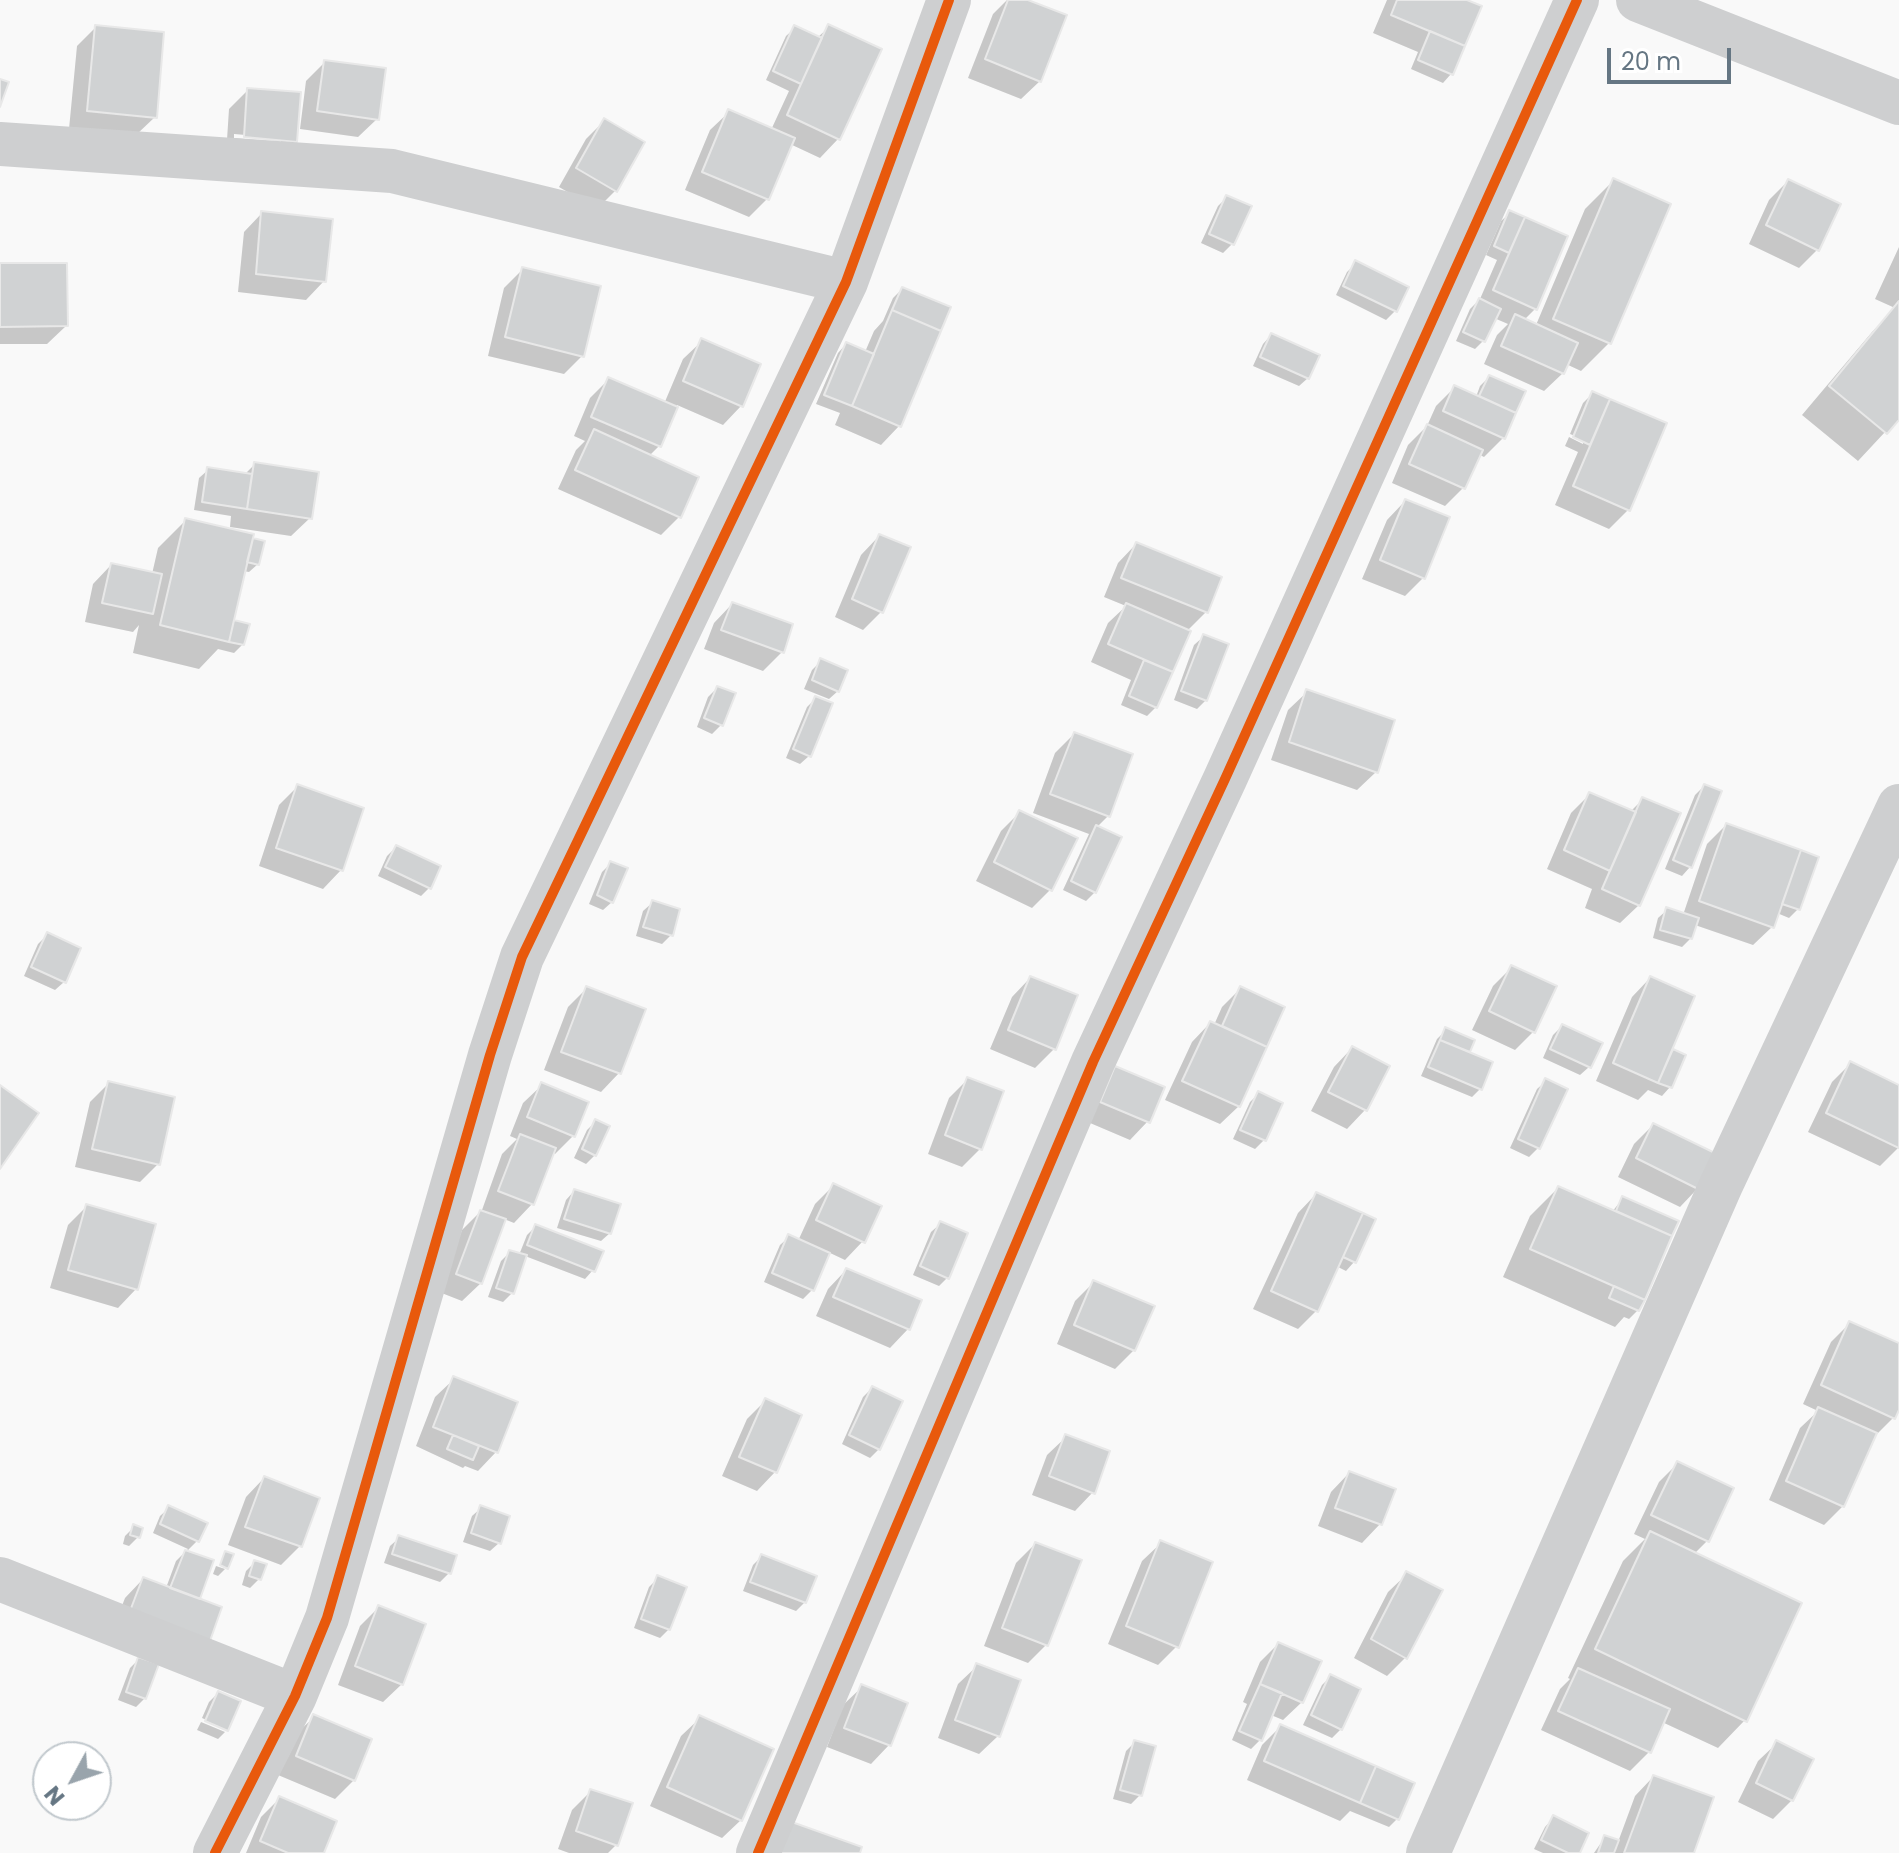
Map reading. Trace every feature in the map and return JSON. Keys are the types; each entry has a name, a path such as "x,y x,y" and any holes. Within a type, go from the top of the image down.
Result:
{"street":[{"path":"215,1853 295,1696 327,1618 490,1055 522,957 846,282 949,0"},
{"path":"758,1853 1093,1062 1238,750 1577,0"},
{"path":"1638,0 1899,103"},
{"path":"0,144 392,171 846,282"},
{"path":"1428,1853 1721,1185 1899,806"},
{"path":"0,1579 295,1696"}],"building":[{"path":"1008,0 1028,0 1067,15 1041,82 985,59"},
{"path":"1397,0 1467,0 1482,6 1465,46 1391,15"},
{"path":"828,24 882,49 840,140 787,115"},
{"path":"95,25 164,32 157,118 87,111"},
{"path":"794,25 822,38 801,84 773,71"},
{"path":"1430,31 1465,46 1453,75 1418,60"},
{"path":"324,60 386,68 379,120 317,111"},
{"path":"0,79 9,82 0,107"},
{"path":"247,88 301,92 297,142 244,137"},
{"path":"728,109 795,138 769,200 702,172"},
{"path":"604,118 645,142 617,192 576,168"},
{"path":"1613,178 1671,204 1611,344 1553,319"},
{"path":"1788,179 1841,204 1819,251 1766,225"},
{"path":"1226,195 1252,206 1234,245 1209,234"},
{"path":"1509,210 1525,217 1509,253 1494,246"},
{"path":"261,211 333,219 326,282 256,274"},
{"path":"1525,217 1568,236 1537,310 1493,290"},
{"path":"1355,260 1409,287 1397,312 1343,286"},
{"path":"0,263 67,263 68,326 0,327"},
{"path":"522,267 601,286 584,357 505,337"},
{"path":"902,287 951,307 941,331 892,310"},
{"path":"1479,298 1501,309 1485,342 1463,332"},
{"path":"1899,301 1899,420 1887,434 1829,386"},
{"path":"892,310 941,331 901,427 852,406"},
{"path":"1515,314 1578,343 1564,374 1501,346"},
{"path":"1271,333 1320,355 1309,379 1260,357"},
{"path":"701,338 761,364 743,407 683,381"},
{"path":"846,342 874,354 852,406 824,395"},
{"path":"1489,375 1526,391 1516,413 1479,396"},
{"path":"608,377 678,407 661,447 591,417"},
{"path":"1454,385 1516,413 1505,439 1443,411"},
{"path":"1592,391 1610,399 1590,445 1573,437"},
{"path":"1610,399 1667,423 1630,511 1573,486"},
{"path":"1427,424 1483,450 1465,489 1409,464"},
{"path":"594,429 699,477 681,518 575,470"},
{"path":"254,462 319,472 312,519 247,509"},
{"path":"207,467 252,474 247,509 202,502"},
{"path":"1405,499 1450,517 1425,579 1380,560"},
{"path":"185,518 254,534 229,642 160,625"},
{"path":"879,534 911,547 883,613 852,599"},
{"path":"253,538 265,541 259,565 247,562"},
{"path":"1136,542 1222,577 1208,613 1121,578"},
{"path":"111,563 162,574 153,614 102,603"},
{"path":"732,602 793,624 784,653 721,630"},
{"path":"1126,603 1191,631 1173,672 1108,644"},
{"path":"234,620 250,624 244,645 229,642"},
{"path":"1203,634 1229,644 1207,701 1181,691"},
{"path":"820,658 848,670 839,692 812,680"},
{"path":"1144,660 1173,672 1157,708 1129,696"},
{"path":"717,686 736,693 723,726 704,718"},
{"path":"1306,689 1395,720 1378,773 1289,742"},
{"path":"815,696 833,703 811,757 793,749"},
{"path":"1074,732 1133,754 1110,817 1050,794"},
{"path":"297,784 364,808 343,871 276,848"},
{"path":"1704,784 1722,791 1692,868 1673,860"},
{"path":"1589,792 1636,812 1610,871 1564,850"},
{"path":"1642,797 1681,813 1640,906 1602,889"},
{"path":"1019,810 1078,838 1052,891 994,862"},
{"path":"1726,823 1801,850 1774,928 1699,901"},
{"path":"1096,825 1122,837 1096,893 1071,881"},
{"path":"396,845 441,866 431,889 385,867"},
{"path":"1801,850 1819,857 1800,910 1782,904"},
{"path":"610,861 628,868 613,903 597,895"},
{"path":"652,900 680,909 673,936 643,927"},
{"path":"1666,907 1699,918 1692,939 1660,930"},
{"path":"47,932 81,948 66,983 31,967"},
{"path":"1511,965 1557,986 1535,1033 1489,1011"},
{"path":"1030,976 1078,995 1056,1050 1008,1030"},
{"path":"1650,976 1695,996 1658,1083 1613,1063"},
{"path":"586,986 646,1009 621,1074 561,1052"},
{"path":"1240,986 1285,1007 1267,1047 1222,1026"},
{"path":"1210,1021 1267,1047 1240,1107 1182,1081"},
{"path":"1562,1024 1603,1043 1591,1068 1550,1049"},
{"path":"1445,1027 1475,1040 1470,1052 1440,1040"},
{"path":"1440,1040 1493,1062 1482,1090 1428,1067"},
{"path":"1352,1046 1390,1066 1367,1111 1328,1092"},
{"path":"1673,1049 1686,1055 1672,1088 1658,1083"},
{"path":"1850,1061 1899,1085 1899,1148 1826,1113"},
{"path":"1115,1066 1165,1087 1150,1123 1100,1102"},
{"path":"967,1077 1004,1091 982,1150 945,1135"},
{"path":"1545,1078 1568,1089 1540,1149 1518,1139"},
{"path":"108,1081 175,1097 160,1165 92,1149"},
{"path":"541,1082 589,1102 575,1137 527,1117"},
{"path":"0,1085 39,1113 0,1169"},
{"path":"1258,1091 1283,1103 1266,1141 1240,1130"},
{"path":"595,1119 610,1126 596,1156 582,1149"},
{"path":"1653,1123 1717,1154 1700,1190 1636,1158"},
{"path":"520,1134 556,1148 534,1205 498,1191"},
{"path":"833,1183 882,1206 865,1243 816,1220"},
{"path":"1558,1186 1672,1236 1645,1300 1530,1249"},
{"path":"574,1189 621,1204 611,1234 564,1219"},
{"path":"1316,1192 1363,1213 1318,1312 1271,1291"},
{"path":"1622,1196 1679,1221 1672,1236 1616,1211"},
{"path":"86,1204 156,1224 138,1290 68,1270"},
{"path":"480,1210 506,1219 482,1284 456,1274"},
{"path":"1363,1213 1376,1219 1356,1263 1343,1257"},
{"path":"940,1221 968,1233 949,1279 920,1266"},
{"path":"535,1224 604,1251 595,1272 527,1245"},
{"path":"788,1234 830,1253 814,1291 772,1273"},
{"path":"509,1250 527,1255 514,1294 496,1288"},
{"path":"846,1268 922,1300 910,1330 833,1297"},
{"path":"1093,1280 1155,1306 1135,1351 1074,1325"},
{"path":"1614,1286 1645,1300 1639,1311 1609,1298"},
{"path":"1849,1321 1899,1343 1899,1410 1895,1419 1821,1385"},
{"path":"453,1376 518,1402 498,1453 433,1427"},
{"path":"872,1386 903,1401 880,1450 849,1435"},
{"path":"765,1398 802,1415 777,1473 739,1457"},
{"path":"1818,1407 1877,1433 1844,1507 1786,1481"},
{"path":"1065,1434 1110,1451 1095,1494 1049,1476"},
{"path":"453,1435 479,1446 473,1460 447,1449"},
{"path":"1677,1461 1734,1488 1709,1542 1651,1515"},
{"path":"1349,1471 1396,1489 1382,1525 1335,1508"},
{"path":"264,1476 320,1498 302,1547 245,1527"},
{"path":"168,1505 208,1523 199,1542 160,1524"},
{"path":"480,1505 510,1516 501,1544 471,1533"},
{"path":"133,1524 143,1528 140,1538 130,1535"},
{"path":"1650,1531 1802,1603 1747,1722 1595,1649"},
{"path":"398,1535 457,1555 451,1574 392,1554"},
{"path":"1160,1540 1213,1562 1179,1648 1126,1626"},
{"path":"1035,1542 1082,1560 1048,1646 1002,1628"},
{"path":"185,1550 214,1560 200,1599 170,1588"},
{"path":"225,1551 234,1554 228,1569 220,1565"},
{"path":"761,1554 817,1576 806,1603 750,1582"},
{"path":"254,1560 267,1564 261,1580 249,1576"},
{"path":"1406,1571 1443,1590 1407,1659 1371,1639"},
{"path":"657,1575 687,1587 670,1630 641,1619"},
{"path":"143,1577 222,1607 210,1641 130,1611"},
{"path":"378,1605 426,1624 403,1685 355,1666"},
{"path":"1278,1642 1322,1661 1303,1703 1260,1684"},
{"path":"138,1657 159,1664 146,1699 126,1692"},
{"path":"976,1663 1021,1680 1000,1737 955,1720"},
{"path":"1578,1668 1670,1709 1651,1753 1558,1711"},
{"path":"1330,1674 1361,1689 1342,1730 1311,1715"},
{"path":"861,1684 908,1703 891,1746 844,1728"},
{"path":"1260,1684 1282,1693 1262,1741 1239,1731"},
{"path":"218,1691 241,1701 228,1731 205,1721"},
{"path":"313,1714 372,1739 355,1781 296,1756"},
{"path":"699,1715 774,1749 742,1821 667,1787"},
{"path":"1280,1724 1376,1766 1360,1803 1264,1761"},
{"path":"1134,1740 1156,1746 1142,1796 1120,1790"},
{"path":"1776,1740 1814,1759 1793,1801 1756,1783"},
{"path":"1376,1766 1415,1783 1399,1820 1360,1803"},
{"path":"1653,1775 1714,1797 1694,1853 1624,1853"},
{"path":"590,1789 633,1803 618,1846 576,1831"},
{"path":"279,1796 337,1821 324,1853 288,1853 260,1841"},
{"path":"1553,1815 1589,1833 1580,1853 1568,1853 1541,1840"},
{"path":"789,1821 862,1847 860,1853 779,1853"},
{"path":"1604,1835 1619,1840 1614,1853 1598,1853"}],"cycle path":[{"path":"215,1853 295,1696 327,1618 490,1055 522,957 846,282 949,0"},
{"path":"758,1853 1093,1062 1225,779 1577,0"}]}
